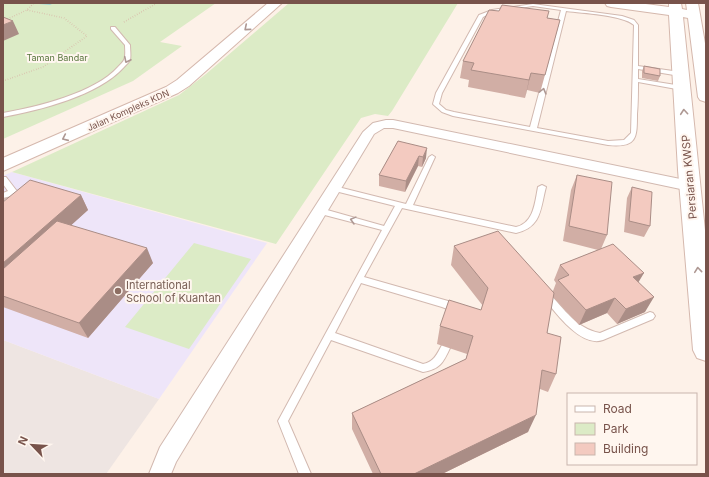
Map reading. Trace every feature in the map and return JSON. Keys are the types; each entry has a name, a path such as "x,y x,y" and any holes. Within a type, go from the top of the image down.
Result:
{"street":[{"name":"Jalan Kompleks KDN","path":"3,151 157,84 258,3"},
{"name":"Jalan Kompleks KDN","path":"3,165 172,90 183,83 276,3"},
{"path":"611,3 684,8"},
{"path":"657,3 684,8"},
{"path":"684,8 706,97"},
{"name":"Persiaran KWSP","path":"684,8 681,81 695,177 706,350"},
{"path":"157,84 172,90"},
{"path":"160,474 168,455 369,132 374,127 387,123 695,177"}],"lane":[{"path":"533,5 564,9 622,17 632,20 638,28 634,133 629,141 623,143 608,143 453,114 436,104 457,59 481,16 492,11 533,5"},
{"path":"533,129 564,9"},
{"path":"3,114 30,110 60,101 93,88 114,76 123,67 130,54 127,40 113,28"},
{"path":"636,67 681,81"},
{"path":"636,80 681,81"},
{"path":"305,474 283,421 387,229 404,206 432,157"},
{"path":"3,179 13,192 18,194 3,205"},
{"path":"334,188 506,233 523,229 532,222 542,187"},
{"path":"3,196 13,192"},
{"path":"320,211 387,229"},
{"path":"359,279 449,306 456,315 454,321"},
{"path":"539,288 581,332 594,337 600,337 650,316"},
{"path":"329,335 423,368 439,361 444,348"}],"path":[{"path":"3,21 27,10 34,3"},
{"path":"113,28 157,3"},
{"path":"3,81 43,66 87,36 64,18 27,10"}],"shaded area":[{"name":"International School of Kuantan","path":"12,172 267,243 159,399 3,340 3,176"},
{"path":"3,340 159,399 106,474 3,474"}],"green space":[{"name":"Taman Bandar","path":"3,3 216,3 160,42 182,46 133,81 3,139"},
{"path":"289,3 458,3 392,111 388,116 375,114 361,118 276,244 12,172 179,95 206,74"},
{"path":"194,243 251,259 189,349 125,327"}],"building":[{"path":"502,5 549,11 547,18 560,20 545,75 531,73 529,80 471,70 474,63 463,61 489,10 499,11"},
{"path":"3,17 13,21 3,25"},
{"path":"644,66 660,69 660,76 644,73"},
{"path":"398,141 427,148 423,157 419,156 406,181 379,175"},
{"path":"577,175 612,182 607,235 569,226"},
{"path":"30,180 81,195 3,263 3,202"},
{"path":"632,187 652,192 650,226 629,221"},
{"path":"57,221 147,248 79,323 3,296 3,269"},
{"path":"498,231 554,293 547,333 561,337 556,374 542,370 536,415 414,474 381,474 352,413 466,359 473,336 440,326 449,300 481,310 488,288 454,246"},
{"path":"613,244 644,273 633,277 654,297 626,309 615,298 586,310 558,280 569,275 560,265"}],"waterway":[{"path":"39,3 50,4"}],"place":[{"name":"International School of Kuantan","path":"118,291"}]}
